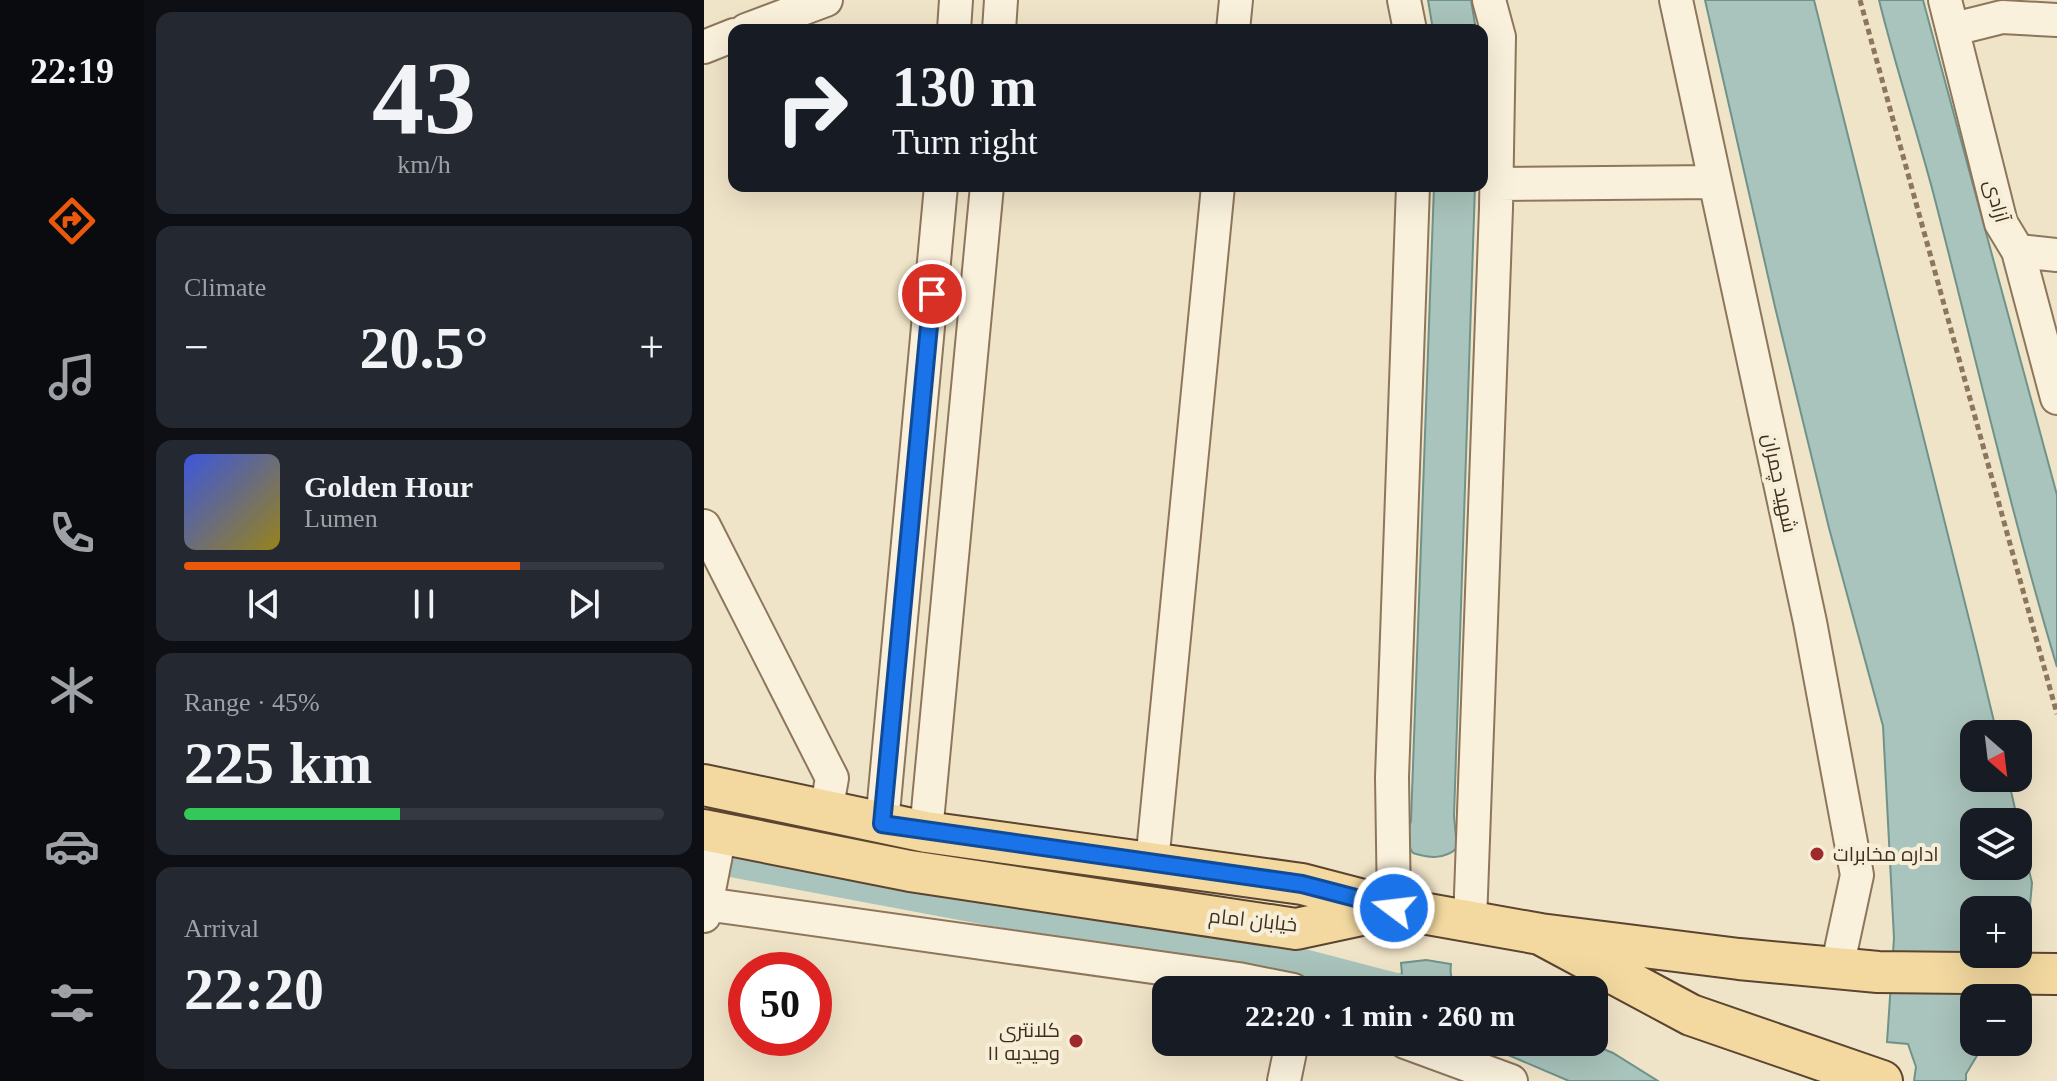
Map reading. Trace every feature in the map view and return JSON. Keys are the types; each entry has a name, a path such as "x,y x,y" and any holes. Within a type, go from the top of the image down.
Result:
{"main road":[{"name":"خیابان امام","path":"704,785 926,832 1302,884 1394,908"},
{"name":"خیابان امام","path":"712,832 910,871 1296,929 1394,908"},
{"path":"1394,908 1540,934 1739,959 1878,972 2040,974"},
{"path":"1540,934 1691,1015 1871,1079"}],"street":[{"path":"762,24 826,0"},
{"path":"954,24 956,0"},
{"path":"999,24 1001,0"},
{"path":"1234,24 1236,0"},
{"path":"1404,0 1409,24"},
{"path":"1470,922 1497,184 1499,37 1489,0"},
{"name":"شهید چمران","path":"1676,0 1810,622 1857,875 1837,968"},
{"path":"1950,14 2002,8 2057,20"},
{"name":"آزادی","path":"1950,14 2001,223 2018,251 2057,398"},
{"path":"704,47 728,37"},
{"path":"1497,184 1714,182"},
{"path":"882,824 940,192"},
{"path":"926,832 986,192"},
{"path":"1152,863 1217,192"},
{"path":"1394,908 1393,762 1413,192"},
{"path":"2018,251 2057,255"},
{"path":"704,526 832,778 826,812"},
{"path":"712,832 706,894 1219,976"},
{"path":"1284,1081 1289,1056"},
{"path":"1443,1056 1511,1081"}],"path":[{"path":"1860,0 2057,714"}],"water":[{"path":"1428,0 1471,0 1475,24 1432,24"},
{"path":"1705,0 1814,0 1994,720 1960,720 1960,792 2011,792 2015,808 1960,808 1960,880 2031,880 2032,883 2031,896 1960,896 1960,968 2016,968 2017,984 1960,984 1960,1056 1977,1056 1966,1074 1966,1081 1914,1081 1916,1067 1908,1044 1887,1042 1894,938 1883,726 1829,528"},
{"path":"1879,0 1923,0 2057,495 2057,667 2008,489 1933,192"},
{"path":"1434,192 1475,192 1454,816 1457,848 1447,855 1436,857 1413,853 1405,840 1411,821"},
{"path":"1426,960 1451,964 1452,976 1391,976 1402,974 1401,963"},
{"path":"1608,1051 1658,1081 1569,1081 1511,1056 1608,1056"}],"waterway":[{"path":"731,863 992,912 1285,958 1354,976"}],"place":[{"name":"اداره مخابرات","path":"1817,854"},
{"name":"کلانتری ۱۱ وحیدیه","path":"1076,1041"}],"route":[{"path":"932,294 882,824 1302,884 1394,908"}]}
